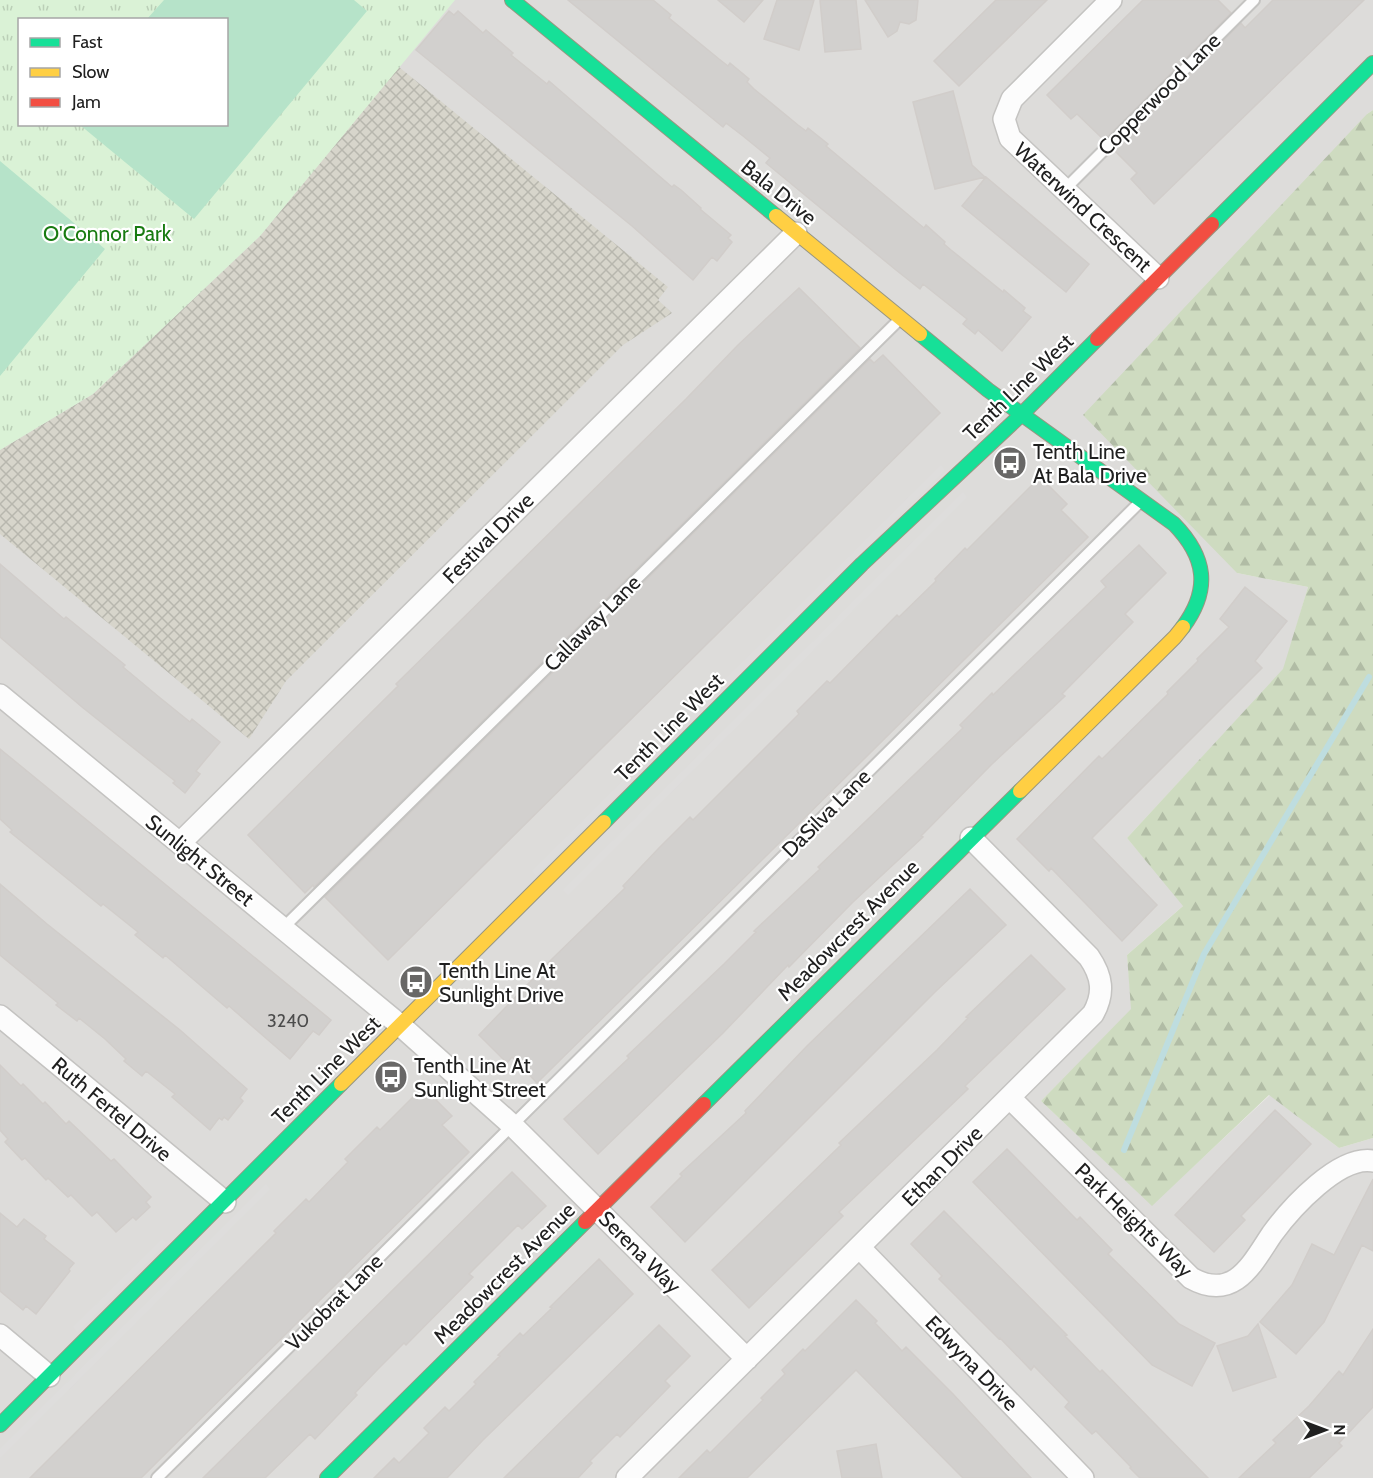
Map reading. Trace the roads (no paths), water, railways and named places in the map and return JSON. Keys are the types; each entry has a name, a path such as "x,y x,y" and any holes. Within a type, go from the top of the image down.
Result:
{"street":[{"name":"Bala Drive","path":"512,0 988,390 1022,414"},
{"name":"Waterwind Crescent","path":"1111,0 1012,99 1004,119 1010,138 1158,278"},
{"name":"Tenth Line West","path":"0,1425 862,564 1022,414 1373,63"},
{"name":"Festival Drive","path":"180,843 796,233"},
{"name":"Meadowcrest Avenue","path":"327,1478 1175,637 1192,614 1202,575 1198,553 1184,533 1022,414"},
{"name":"Sunlight Street","path":"0,695 400,1025"},
{"name":"Ethan Drive","path":"627,1478 1094,1014 1099,1003 1100,979 1089,957 971,838"},
{"name":"Ruth Fertel Drive","path":"0,1016 225,1202"},
{"name":"Serena Way","path":"400,1025 512,1125 747,1359"},
{"name":"Park Heights Way","path":"1010,1098 1191,1278 1201,1283 1222,1285 1239,1278 1254,1262 1286,1217 1320,1182 1352,1162 1373,1161"},
{"name":"Edwyna Drive","path":"860,1248 1083,1478"},
{"path":"0,1335 48,1376"}],"lane":[{"name":"Copperwood Lane","path":"1065,189 1254,0"},
{"name":"Callaway Lane","path":"283,928 901,318"},
{"name":"DaSilva Lane","path":"512,1125 1141,501"},
{"name":"Vukobrat Lane","path":"157,1478 512,1125"}],"waterway":[{"path":"1124,1150 1204,954 1369,677"}],"place":[{"name":"Tenth Line At Bala Drive","path":"1010,463"},
{"name":"Tenth Line At Sunlight Drive","path":"416,982"},
{"name":"Tenth Line At Sunlight Street","path":"391,1077"}],"park label":[{"name":"O'Connor Park","path":"107,233"}]}
